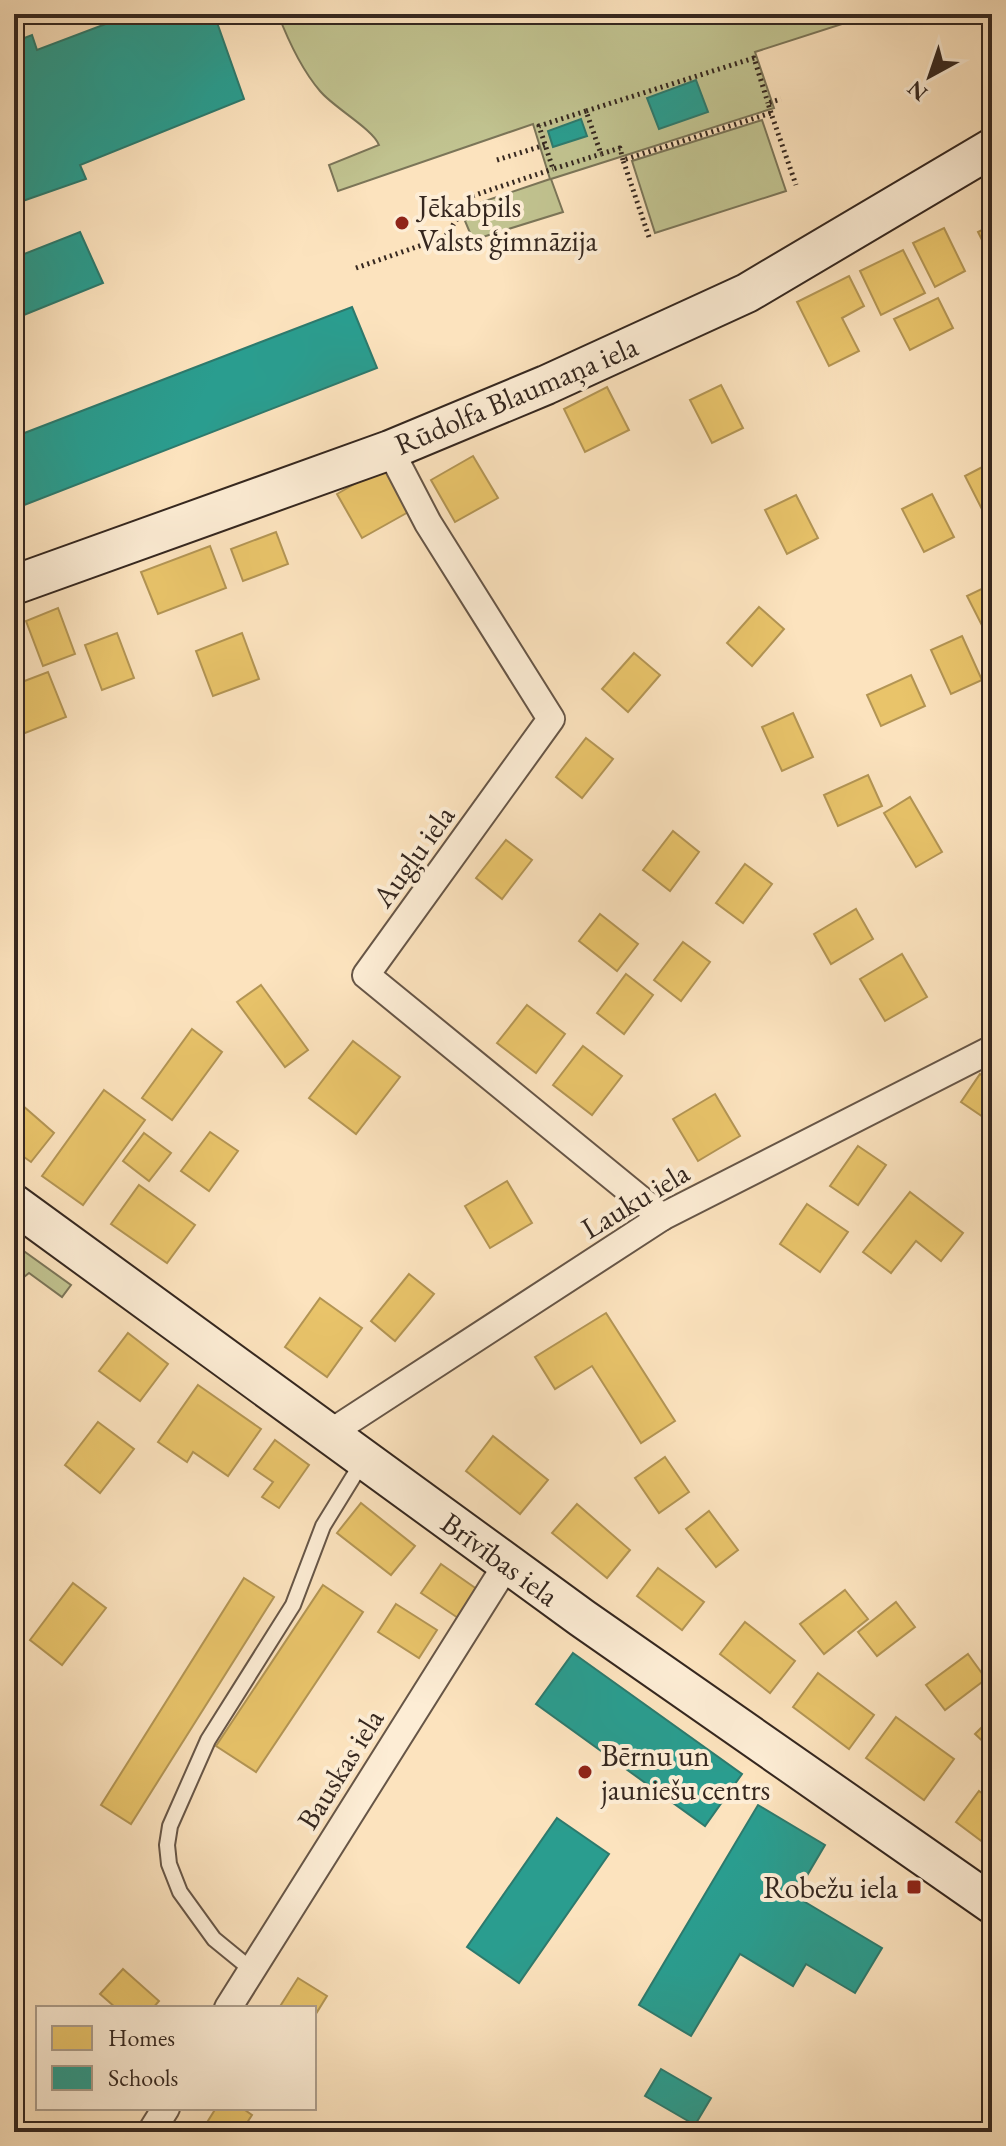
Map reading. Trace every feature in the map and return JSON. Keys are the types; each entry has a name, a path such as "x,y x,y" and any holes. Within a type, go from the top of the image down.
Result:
{"main road":[{"name":"Rūdolfa Blaumaņa iela","path":"14,585 390,450 546,385 747,293 992,148"},
{"name":"Brīvības iela","path":"14,1204 363,1461 992,1904"}],"street":[{"name":"Augļu iela","path":"390,450 428,523 551,719 366,975 662,1217"},
{"name":"Lauku iela","path":"327,1435 662,1217 992,1049"},
{"name":"Bauskas iela","path":"229,2006 507,1564"},
{"path":"151,2132 165,2110"}],"lane":[{"path":"252,1970 214,1939 180,1892 169,1864 167,1845 170,1826 208,1740 293,1605 323,1526 363,1461"}],"path":[{"path":"553,169 539,126 754,58 796,185"},
{"path":"768,103 781,99"},
{"path":"586,111 601,154"},
{"path":"623,160 771,113"},
{"path":"497,160 545,145"},
{"path":"356,268 445,237 472,196 620,148 649,237"}],"green space":[{"path":"278,14 873,14 755,52 774,108 551,179 563,212 473,240 465,221 479,203 550,179 533,124 338,191 329,165 379,145 369,132 313,83"},
{"path":"762,120 786,191 655,233 632,161"},
{"path":"14,1244 71,1285 62,1297 29,1273 14,1285"}],"building: Homes":[{"path":"992,225 992,260 978,232"},
{"path":"944,228 965,271 935,287 913,243"},
{"path":"903,250 925,293 881,315 860,271"},
{"path":"849,276 864,306 842,318 859,351 829,366 797,302"},
{"path":"938,298 953,328 910,350 894,319"},
{"path":"721,385 743,428 712,443 690,400"},
{"path":"607,387 629,430 585,452 564,409"},
{"path":"473,456 498,498 455,522 431,480"},
{"path":"992,462 992,517 987,519 965,476"},
{"path":"386,466 412,510 362,538 337,494"},
{"path":"932,494 954,537 924,552 902,509"},
{"path":"796,495 818,538 787,554 765,510"},
{"path":"276,532 288,564 243,581 231,549"},
{"path":"210,546 226,588 158,614 141,572"},
{"path":"992,584 992,645 967,596"},
{"path":"759,607 784,629 752,666 727,643"},
{"path":"58,608 75,654 43,666 26,621"},
{"path":"117,633 134,678 102,690 85,645"},
{"path":"242,633 259,679 213,696 196,651"},
{"path":"962,636 982,680 951,694 931,650"},
{"path":"634,653 660,675 628,712 602,689"},
{"path":"48,672 66,717 20,735 14,718 14,685"},
{"path":"911,675 925,706 881,726 867,695"},
{"path":"793,713 813,757 782,771 762,727"},
{"path":"586,738 613,759 582,798 556,777"},
{"path":"868,775 882,806 838,826 824,795"},
{"path":"910,797 942,852 916,867 884,813"},
{"path":"673,831 699,852 670,891 643,870"},
{"path":"506,840 532,860 502,899 476,878"},
{"path":"745,864 772,884 743,923 716,903"},
{"path":"856,909 873,939 831,964 814,934"},
{"path":"600,914 638,944 617,971 579,941"},
{"path":"683,942 710,962 681,1001 654,980"},
{"path":"902,954 927,997 885,1021 860,979"},
{"path":"626,974 653,995 624,1034 597,1013"},
{"path":"261,985 308,1050 285,1067 237,1002"},
{"path":"527,1005 565,1034 536,1073 497,1043"},
{"path":"192,1029 222,1052 172,1120 142,1098"},
{"path":"353,1041 400,1077 356,1134 309,1098"},
{"path":"583,1046 622,1076 592,1115 553,1085"},
{"path":"980,1074 992,1082 992,1123 961,1102"},
{"path":"104,1090 145,1120 83,1205 42,1176"},
{"path":"715,1094 740,1136 698,1161 673,1119"},
{"path":"14,1098 54,1133 31,1162 14,1150"},
{"path":"210,1132 238,1151 209,1191 181,1171"},
{"path":"144,1133 171,1153 149,1181 123,1161"},
{"path":"858,1146 886,1165 858,1205 830,1186"},
{"path":"507,1181 532,1223 490,1248 465,1206"},
{"path":"139,1185 195,1225 167,1263 111,1224"},
{"path":"910,1192 963,1233 941,1261 916,1241 891,1273 863,1252"},
{"path":"807,1204 848,1232 820,1272 780,1244"},
{"path":"409,1274 434,1294 395,1341 371,1321"},
{"path":"320,1298 362,1328 327,1377 285,1347"},
{"path":"606,1313 675,1421 641,1443 592,1366 555,1389 535,1357"},
{"path":"128,1333 168,1364 140,1401 99,1371"},
{"path":"198,1385 261,1429 228,1476 193,1452 187,1462 158,1442"},
{"path":"98,1422 134,1449 100,1493 65,1465"},
{"path":"493,1436 548,1480 520,1514 466,1471"},
{"path":"275,1440 309,1465 279,1508 262,1497 273,1482 254,1469"},
{"path":"665,1457 689,1492 659,1513 635,1478"},
{"path":"361,1503 415,1546 391,1575 337,1533"},
{"path":"577,1504 630,1550 607,1578 552,1533"},
{"path":"709,1511 738,1550 716,1567 686,1529"},
{"path":"441,1564 481,1592 461,1620 421,1593"},
{"path":"658,1568 704,1602 682,1630 637,1596"},
{"path":"244,1578 274,1597 131,1824 101,1805"},
{"path":"73,1583 106,1608 62,1665 30,1640"},
{"path":"323,1585 363,1612 256,1772 216,1746"},
{"path":"845,1590 868,1619 824,1654 800,1624"},
{"path":"896,1602 915,1627 877,1656 858,1632"},
{"path":"396,1604 437,1630 419,1658 378,1632"},
{"path":"745,1622 795,1661 770,1693 720,1654"},
{"path":"968,1654 986,1679 945,1710 926,1685"},
{"path":"818,1673 874,1715 849,1749 793,1707"},
{"path":"896,1717 954,1759 924,1800 866,1758"},
{"path":"992,1717 992,1750 975,1734"},
{"path":"979,1791 992,1801 992,1849 956,1822"},
{"path":"123,1969 159,2001 155,2006 114,2006 100,1994"},
{"path":"298,1978 327,1996 316,2014 316,2006 280,2006"},
{"path":"215,2110 245,2110 252,2115 241,2132 201,2132"}],"building: Schools":[{"path":"132,14 214,14 244,99 80,165 86,179 14,204 14,42 32,35 37,50"},
{"path":"696,80 708,112 659,129 647,98"},
{"path":"581,119 587,136 553,147 548,131"},
{"path":"80,232 103,283 14,319 14,258"},
{"path":"352,307 377,368 14,509 14,437"},
{"path":"573,1653 742,1774 705,1826 536,1704"},
{"path":"758,1805 825,1845 795,1896 882,1948 855,1993 806,1964 793,1986 740,1954 691,2036 639,2005"},
{"path":"557,1818 609,1854 519,1983 467,1947"},
{"path":"661,2069 711,2098 695,2125 645,2096"}],"place":[{"name":"Jēkabpils Valsts ģimnāzija","path":"402,223"},
{"name":"Bērnu un jauniešu centrs","path":"585,1772"},
{"name":"Robežu iela","path":"914,1887"}]}
